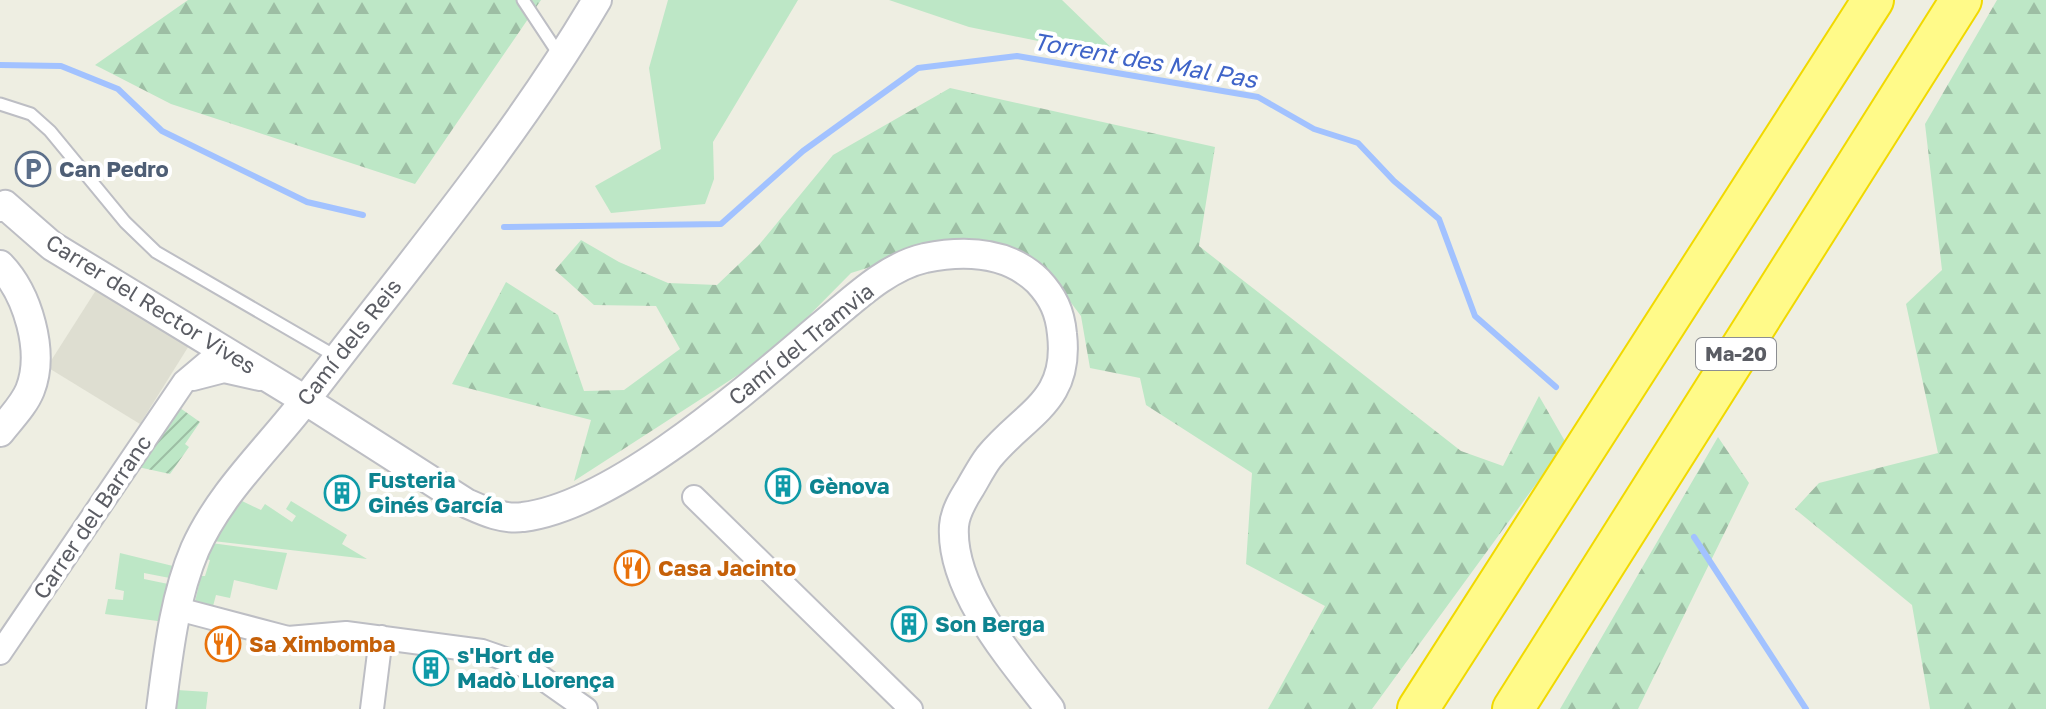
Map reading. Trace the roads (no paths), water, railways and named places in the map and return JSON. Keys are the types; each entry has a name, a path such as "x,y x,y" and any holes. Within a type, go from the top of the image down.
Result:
{"highway":[{"path":"1418,709 1873,0"},
{"name":"Ma-20","path":"1513,709 1961,0"}],"street":[{"name":"Camí dels Reis","path":"161,709 178,609 192,557 221,502 305,400 561,58 597,0"},
{"name":"Carrer del Rector Vives","path":"0,207 5,205 52,246 305,400"},
{"name":"Camí del Tramvia","path":"305,400 491,515 520,518 553,512 634,469 718,412 873,283 923,259 963,254 1005,258 1031,275 1053,297 1064,353 1061,371 1044,405 989,457 962,500 954,522 953,539 958,567 995,637 1050,709"},
{"path":"0,265 14,282 27,311 35,372 27,397 0,432"},
{"name":"Carrer del Barranc","path":"0,653 184,382 222,350"},
{"path":"184,382 224,371 279,385"},
{"path":"694,497 911,709"},
{"path":"178,609 288,638 346,633 482,651 525,666 586,709"},
{"path":"372,709 381,637"}],"lane":[{"path":"523,0 561,58"},
{"path":"0,104 31,114 50,131 125,222 156,252 337,357"}],"waterway":[{"name":"Torrent des Mal Pas","path":"504,227 721,224 803,151 918,68 1017,56 1258,97 1314,129 1358,143 1394,181 1439,219 1475,316 1556,387"},
{"name":"Torrent des Mal Pas","path":"0,65 61,66 118,89 162,131 307,202 363,215"},
{"name":"Torrent des Mal Pas","path":"1694,537 1806,709"}],"place":[{"name":"Can Pedro","path":"33,169"},
{"name":"Gènova","path":"783,486"},
{"name":"Fusteria Ginés García","path":"342,493"},
{"name":"Casa Jacinto","path":"632,568"},
{"name":"Son Berga","path":"909,624"},
{"name":"Sa Ximbomba","path":"223,644"},
{"name":"s'Hort de Madò Llorença","path":"431,668"}]}
